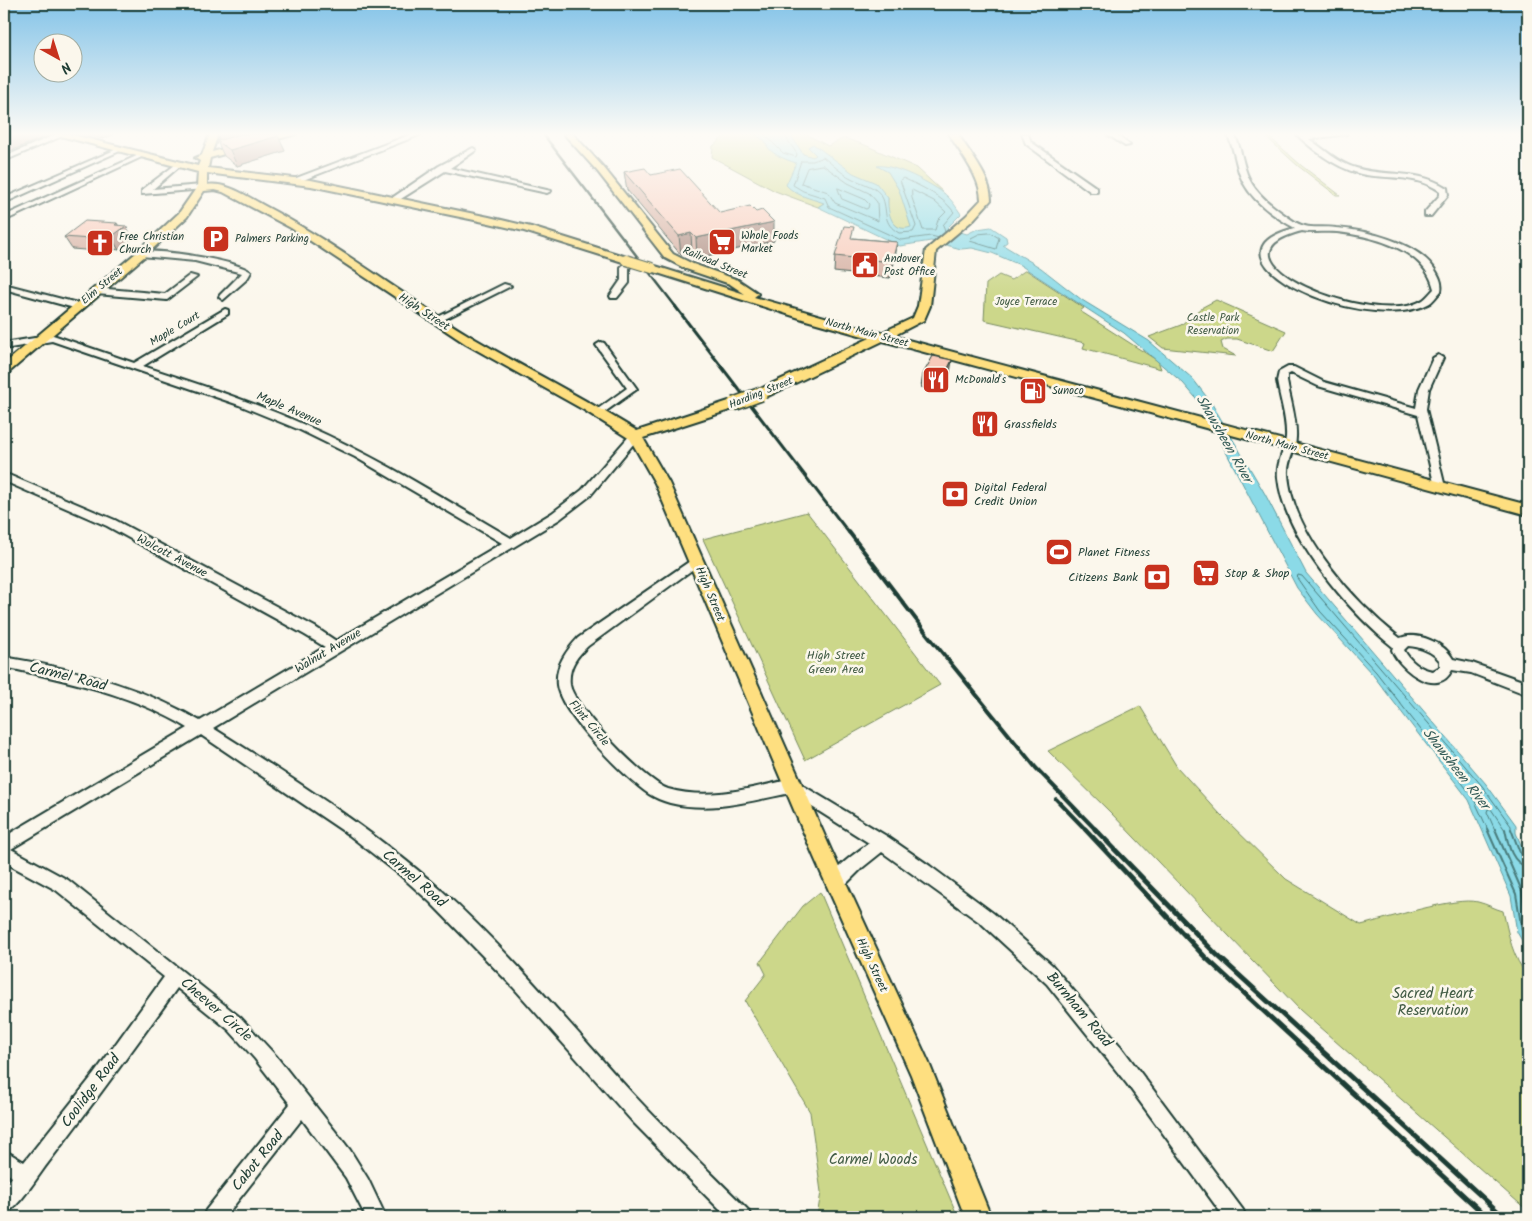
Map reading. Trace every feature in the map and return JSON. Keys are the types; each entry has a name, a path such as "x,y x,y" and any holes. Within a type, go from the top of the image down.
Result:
{"main road":[{"name":"Elm Street","path":"4,370 96,290 141,254 183,215 199,191"},
{"name":"High Street","path":"228,191 287,221 436,320 635,436 662,483 792,786 921,1071 978,1217"},
{"name":"North Main Street","path":"349,191 527,230 748,299 881,337 1528,510"},
{"name":"Railroad Street","path":"618,191 669,256 685,265 731,281 747,289 752,296 748,299"},
{"path":"928,349 916,338 918,320 924,306 931,250 981,206 986,198 984,191"},
{"path":"881,337 918,320"},
{"name":"Harding Street","path":"635,436 761,394 881,337"}],"street":[{"path":"4,201 27,191"},
{"path":"6,216 62,191"},
{"path":"146,191 145,192 157,191"},
{"path":"393,200 407,191"},
{"path":"1256,191 1267,204 1301,229 1350,231 1399,247 1419,258 1433,270 1437,277 1438,289 1431,299 1424,303 1391,310 1350,306 1309,293 1279,276 1268,263 1266,257 1267,246 1270,241 1283,234 1301,229"},
{"path":"1428,214 1444,195 1444,191"},
{"path":"141,254 184,258 233,267 247,272 223,297"},
{"path":"614,296 625,285 628,276 626,267 629,261"},
{"path":"96,290 167,297 193,277"},
{"path":"4,286 78,306"},
{"path":"436,320 507,286"},
{"name":"Maple Court","path":"137,365 225,312"},
{"name":"Maple Avenue","path":"4,346 41,338 53,338 243,402 320,436 380,467 511,542"},
{"path":"599,414 632,389 601,344"},
{"path":"1438,358 1421,398 1422,413 1440,487"},
{"path":"1400,645 1378,628 1322,563 1306,538 1285,491 1283,465 1290,447 1291,434 1282,374 1291,369 1321,384 1422,413"},
{"name":"Walnut Avenue","path":"4,845 572,505 602,476 635,436"},
{"name":"Wolcott Avenue","path":"4,477 112,524 310,631 335,647"},
{"name":"Flint Circle","path":"696,562 583,642 572,653 565,663 565,694 571,705 622,761 655,790 676,798 700,800 729,799 792,786"},
{"path":"1408,640 1427,644 1440,652 1446,663 1446,669 1442,673 1436,675 1422,674 1412,669 1402,660 1398,650 1400,645 1408,640"},
{"name":"Carmel Road","path":"4,662 102,685 142,698 201,727 308,797 366,838 407,871 489,948 627,1102 741,1217"},
{"path":"1446,663 1472,668 1528,689"},
{"name":"Burnham Road","path":"792,786 882,842 969,903 1048,973 1119,1058 1236,1217"},
{"path":"836,884 856,863 882,842"},
{"name":"Cheever Circle","path":"4,854 62,886 235,1024 261,1050 347,1159 376,1217"},
{"name":"Coolidge Road","path":"4,1204 100,1080 175,976"},
{"name":"Cabot Road","path":"213,1217 302,1104"},
{"path":"4,1160 26,1176"}],"green space":[{"path":"775,191 829,191 833,197 818,207"},
{"path":"874,191 932,191 910,237 887,218 888,198"},
{"path":"1331,191 1335,191 1340,195 1336,195"},
{"name":"Joyce Terrace","path":"1026,270 1084,308 1080,311 1158,361 1161,369 1083,348 1085,343 984,320 986,284 999,275 1011,280"},
{"name":"Castle Park Reservation","path":"1216,300 1286,331 1273,351 1237,339 1227,339 1221,342 1223,349 1236,356 1163,348 1149,337 1181,325 1201,308"},
{"name":"High Street Green Area","path":"807,512 940,685 805,760 703,539"},
{"name":"Sacred Heart Reservation","path":"1140,706 1177,767 1220,814 1286,879 1361,925 1454,902 1478,902 1503,911 1515,954 1528,976 1528,1211 1300,1010 1111,813 1048,751"},
{"name":"Carmel Woods","path":"820,892 958,1217 817,1217 821,1192 810,1112 745,1001 766,974 760,962 803,906"}],"water":[{"name":"Shawsheen River","path":"794,191 882,191 888,198 890,215 895,225 905,228 911,227 899,191 941,191 961,214 947,228 967,234 977,229 991,227 1006,237 1007,242 1003,245 1041,268 1082,300 1149,341 1193,379 1212,404 1265,494 1306,573 1486,784 1516,825 1516,833 1528,861 1528,951 1517,932 1511,896 1469,800 1373,675 1317,614 1297,588 1201,404 1183,383 1124,333 1020,265 992,253 972,248 961,249 931,241 900,246 818,207 824,203"}],"building":[{"path":"640,191 700,191 720,213 750,206 756,212 762,210 774,222 696,238 691,233 679,236"},
{"path":"85,221 117,223 115,225 126,226 111,237 106,237 103,240 64,237"},
{"path":"844,226 854,227 851,238 897,242 892,262 835,256"},
{"path":"933,356 952,360 943,379 923,374"}],"railway":[{"path":"587,191 676,307"},
{"path":"675,306 849,533"},
{"path":"849,532 927,634 1036,768 1096,830"},
{"path":"1056,799 1086,830"},
{"path":"1085,829 1205,957 1487,1217"},
{"path":"1095,829 1216,954 1504,1217"}],"place":[{"name":"Palmers Parking","path":"216,239"},
{"name":"Whole Foods Market","path":"722,242"},
{"name":"Free Christian Church","path":"100,243"},
{"name":"Andover Post Office","path":"865,265"},
{"name":"McDonald's","path":"936,380"},
{"name":"Sunoco","path":"1033,391"},
{"name":"Grassfields","path":"985,424"},
{"name":"Digital Federal Credit Union","path":"955,494"},
{"name":"Planet Fitness","path":"1059,552"},
{"name":"Stop & Shop","path":"1206,573"},
{"name":"Citizens Bank","path":"1157,577"}]}
